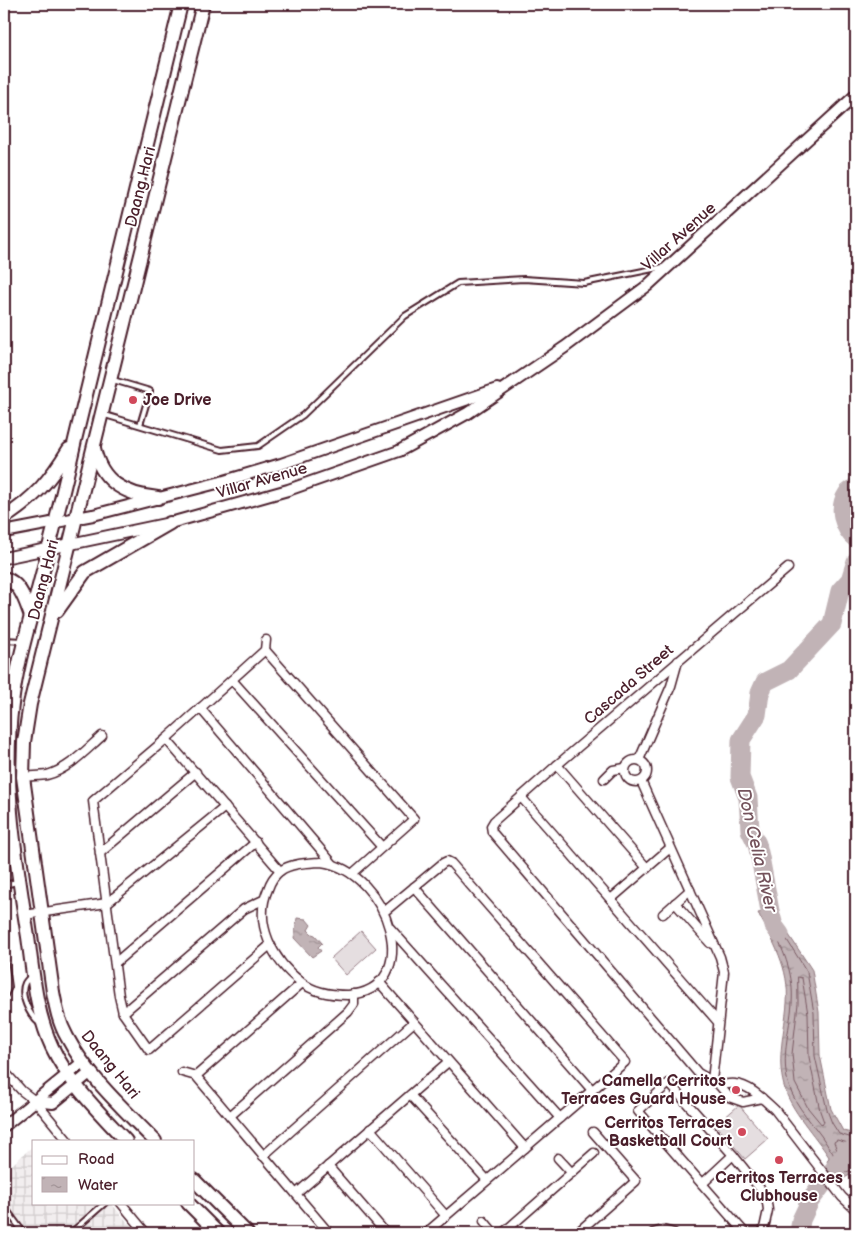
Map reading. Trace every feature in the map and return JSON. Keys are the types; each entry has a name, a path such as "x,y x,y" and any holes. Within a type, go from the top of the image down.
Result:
{"main road":[{"name":"Daang Hari","path":"125,1140 72,1080 51,1045 44,1027 33,974 19,882 7,760 8,704 56,522 74,440 181,4"},
{"name":"Daang Hari","path":"154,1140 87,1067 66,1036 56,1009 23,778 24,742 30,704 50,621 203,4"},
{"path":"4,518 45,485 74,440"},
{"path":"94,445 99,464 111,480 132,494 158,498"},
{"path":"50,621 84,572 170,523"},
{"path":"4,578 10,580 21,592 31,616"},
{"path":"195,1181 247,1233"},
{"path":"189,1204 218,1233"}],"street":[{"name":"Villar Avenue","path":"4,558 170,523 288,490 399,451 468,413 573,342 647,286 856,95"},
{"name":"Villar Avenue","path":"4,532 76,518 221,482 281,464 510,384"},
{"name":"Cascada Street","path":"715,1083 698,1072 492,832 491,826 494,821 557,765 788,568"},
{"path":"266,640 265,650 166,739 93,801 119,996 123,1013 149,1050 270,945"},
{"path":"265,650 414,819 352,874"},
{"path":"640,760 671,686 678,661"},
{"path":"232,680 382,847"},
{"path":"200,708 333,864 352,874 369,890 384,912 390,928 393,946 387,971 379,982 367,990 354,994 333,994 318,991 302,983 283,965 270,945 264,926 263,900 270,882 280,871 294,865 310,862 333,864"},
{"path":"23,778 46,775 67,766 102,736"},
{"path":"166,739 280,871"},
{"path":"640,760 629,762 625,768 626,775 630,781 641,781"},
{"path":"640,760 646,768 646,775 641,781"},
{"path":"557,765 647,868"},
{"path":"604,779 614,770 625,768"},
{"path":"100,854 196,772"},
{"path":"641,781 716,949 724,972 718,1022 715,1083 729,1097 743,1102 762,1098"},
{"path":"521,797 718,1022"},
{"path":"24,915 107,903 225,806"},
{"path":"115,963 256,842"},
{"path":"611,900 670,848"},
{"path":"384,912 447,861 451,863 625,1062 426,1233"},
{"path":"414,887 592,1090"},
{"path":"663,914 690,890"},
{"path":"123,1013 244,909 263,900"},
{"path":"675,903 716,949"},
{"path":"390,928 560,1118"},
{"path":"379,982 525,1148"},
{"path":"196,1076 302,983"},
{"path":"230,1116 348,1012 354,1004 354,994"},
{"path":"263,1156 414,1022"},
{"path":"296,1194 448,1062"},
{"path":"4,1126 34,1101 72,1080 87,1067"},
{"path":"4,1071 34,1101 67,1140"},
{"path":"182,1072 196,1076 329,1233"},
{"path":"745,1233 638,1111 669,1083 733,1155 766,1196 768,1210 763,1233"},
{"path":"715,1083 746,1087 762,1098 774,1110 842,1197 856,1210"},
{"path":"410,1095 487,1180"},
{"path":"370,1129 446,1216"},
{"path":"577,1233 636,1181 593,1132"},
{"path":"503,1233 594,1154"},
{"path":"702,1184 733,1155"},
{"path":"558,1158 572,1173"},
{"path":"328,1166 386,1233"},
{"path":"122,1204 146,1233"},
{"path":"484,1221 494,1233"},
{"path":"653,1233 664,1230 674,1233"}],"lane":[{"path":"102,414 222,450 258,446 302,415 405,316 458,283 524,279 584,283 670,266"},
{"path":"111,380 150,391 140,425"},
{"path":"4,640 25,641"},
{"path":"4,885 19,882"},
{"path":"4,953 9,987 4,997"},
{"path":"73,1233 104,1204"},
{"path":"4,1206 20,1228"}],"shaded area":[{"path":"361,931 376,948 346,975 331,958"},
{"name":"Cerritos Terraces Basketball Court","path":"739,1105 768,1139 745,1159 716,1125"},
{"path":"32,1147 32,1204 112,1204 137,1233 4,1233 4,1172"}],"water":[{"path":"770,911 787,932 812,970 819,1012 820,1055 831,1109 843,1131 856,1134 856,1172 842,1179 827,1162 829,1157 797,1113 784,1086 781,1055 787,1003 786,979 779,956 758,913"},
{"path":"297,918 306,919 311,925 308,930 322,943 318,947 321,951 312,957 294,938"}],"waterway":[{"name":"Don Celia River","path":"856,486 847,494 842,512 848,530 856,539"},
{"name":"Don Celia River","path":"780,934 774,926 757,844 750,830 748,798 740,777 741,740 757,715 760,693 765,682 789,670 832,624 840,591 850,580 856,561"},
{"name":"Don Celia River","path":"799,1233 801,1220 810,1201 846,1153 856,1148"}],"place":[{"name":"Joe Drive","path":"133,400"},
{"name":"Camella Cerritos Terraces Guard House","path":"736,1090"},
{"name":"Cerritos Terraces Basketball Court","path":"742,1132"},
{"name":"Cerritos Terraces Clubhouse","path":"779,1160"}]}
